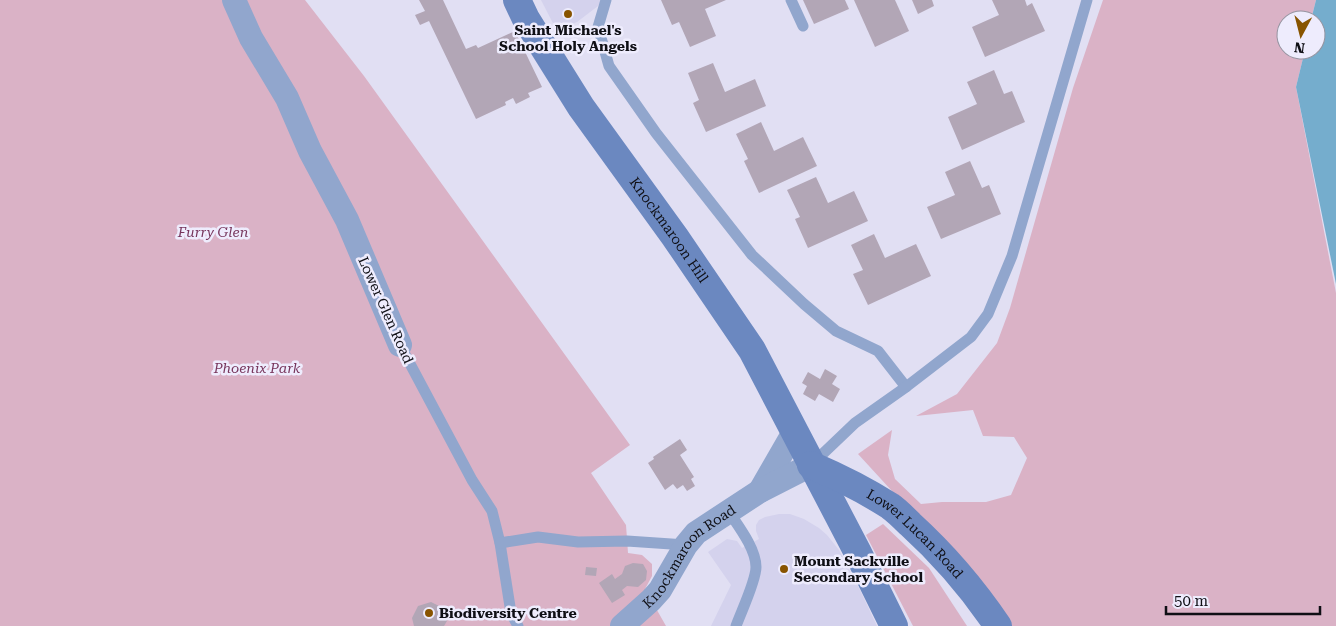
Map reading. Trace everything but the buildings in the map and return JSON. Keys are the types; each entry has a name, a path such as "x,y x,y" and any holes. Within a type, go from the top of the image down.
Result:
{"street":[{"name":"Lower Glen Road","path":"234,0 251,38 287,98 310,152 347,220 400,345"},
{"name":"Knockmaroon Hill","path":"516,0 581,107 675,237 752,350 894,626"},
{"name":"Knockmaroon Road","path":"760,492 794,432"},
{"name":"Knockmaroon Road","path":"622,626 660,590 686,545 696,533 760,492 811,465"},
{"name":"Lower Lucan Road","path":"811,465 850,482 892,507 951,566 984,605 998,626"}],"lane":[{"path":"606,0 598,27 609,66 656,133 752,255 836,331 878,351 906,387"},
{"path":"791,0 803,26"},
{"path":"811,465 855,422 906,387 971,337 988,314 1012,256 1087,0"},
{"name":"Lower Glen Road","path":"400,345 472,480 492,511 500,543 511,613 518,626"},
{"path":"729,512 749,542 756,567 736,626"},
{"path":"500,543 538,537 578,542 627,541 686,545"}],"shaded area":[{"name":"Saint Michael's School Holy Angels","path":"541,0 602,0 598,6 577,22 557,31"},
{"name":"Mount Sackville Secondary School","path":"779,514 790,514 804,519 827,535 839,550 877,626 711,626 731,585 708,552 727,539 737,541 742,548 759,539 756,525 759,520"}],"green space":[{"name":"Phoenix Park","path":"0,0 305,0 364,76 630,445 591,473 626,525 628,553 642,555 652,564 652,576 645,589 666,626 0,626"},
{"path":"1103,0 1316,0 1314,10 1276,10 1276,60 1303,60 1296,87 1336,293 1336,626 1006,626 925,527 858,454 892,430 888,455 895,479 921,504 986,502 1011,495 1027,458 1014,437 983,436 973,410 916,416 957,394 997,343 1010,308 1073,88"},
{"path":"883,524 929,568 967,626 913,626 866,535"}],"water":[{"path":"1316,0 1336,0 1336,284 1296,87 1303,60 1326,60 1326,10 1314,10"}],"place":[{"name":"Saint Michael's School Holy Angels","path":"568,14"},
{"name":"Mount Sackville Secondary School","path":"784,569"},
{"name":"Biodiversity Centre","path":"429,613"}],"park label":[{"name":"Furry Glen","path":"213,232"}]}
